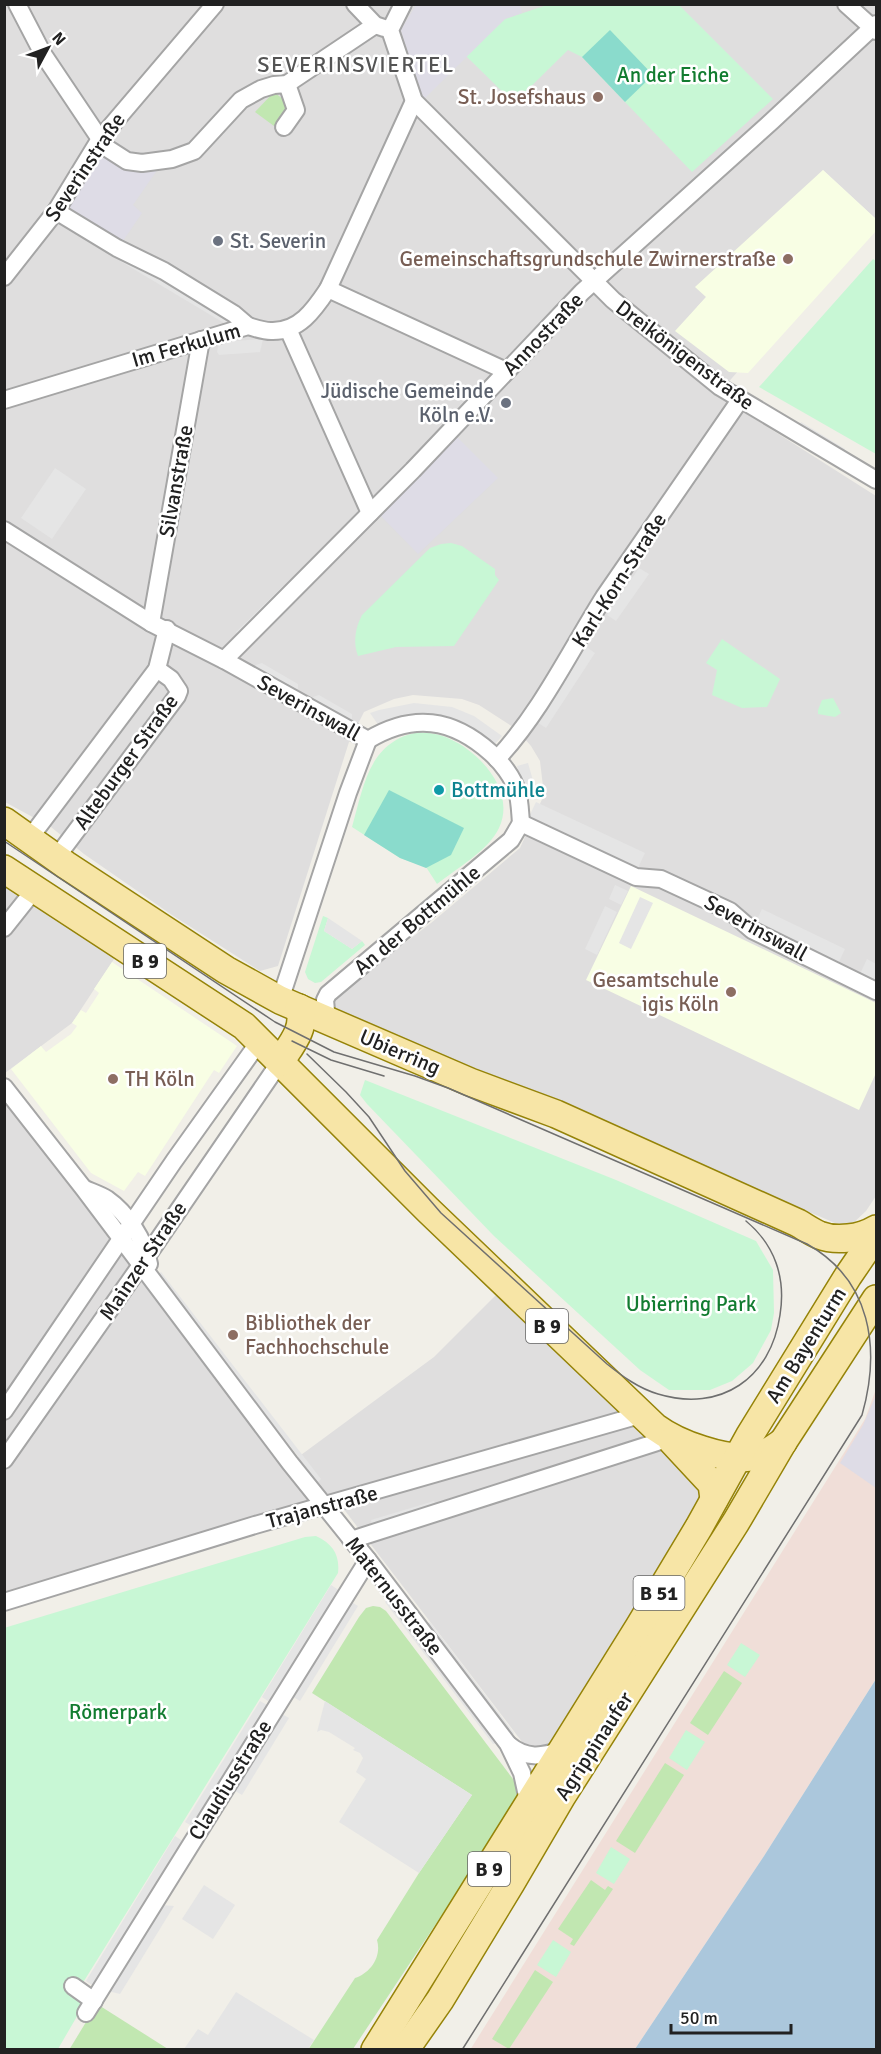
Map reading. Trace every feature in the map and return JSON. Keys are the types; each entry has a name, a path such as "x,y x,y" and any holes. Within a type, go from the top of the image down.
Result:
{"main road":[{"name":"Ubierring","path":"4,821 226,970 289,1004 470,1082 556,1114 788,1218 820,1236 851,1237 868,1234 876,1229"},
{"name":"B 9","path":"4,869 233,1019 259,1042 435,1217 640,1415 670,1438 712,1484 714,1499"},
{"path":"280,1062 302,1023 289,1004"},
{"name":"Am Bayenturm","path":"738,1456 876,1235"},
{"name":"Ubierring","path":"820,1236 838,1264 847,1302 846,1313 834,1346 828,1374"},
{"name":"Am Bayenturm","path":"783,1442 876,1301"},
{"name":"B 9","path":"670,1438 698,1449 754,1457 765,1454 783,1442"},
{"name":"Agrippinaufer","path":"405,2049 440,2000 562,1796 730,1532 783,1442"},
{"name":"Agrippinaufer","path":"375,2049 529,1805 738,1456"},
{"name":"B 9","path":"495,1860 501,1859 509,1865 512,1883"}],"street":[{"path":"17,4 43,54 99,141 127,161 142,163 172,159 194,151 241,100 267,87 287,84 382,27 403,4"},
{"name":"Severinstraße","path":"4,277 56,211 99,141 214,4"},
{"path":"355,4 382,27 414,101 328,289 311,315 288,329 370,513"},
{"path":"846,4 875,28"},
{"name":"Annostraße","path":"224,660 413,470 582,292 595,283 875,28"},
{"path":"284,127 296,110 287,84"},
{"name":"Dreikönigenstraße","path":"414,101 595,283 685,360 740,400 876,480"},
{"path":"56,211 117,248 164,271 234,314 248,326"},
{"path":"328,289 506,371"},
{"name":"Im Ferkulum","path":"4,400 248,326 270,331 288,329"},
{"name":"Silvanstraße","path":"159,626 201,339"},
{"name":"Karl-Korn-Straße","path":"497,759 513,742 579,642 604,597 740,400"},
{"name":"Severinswall","path":"4,530 159,626 368,740 394,727 410,723 445,725 462,732 497,759 516,789 521,823 636,877 661,879 730,911 752,930 876,991"},
{"name":"Alteburger Straße","path":"29,839 157,669 159,626"},
{"name":"Alteburger Straße","path":"56,858 177,696 179,691 177,685 157,669"},
{"path":"289,1004 348,793 368,740"},
{"name":"An der Bottmühle","path":"327,1021 325,1000 328,994 511,840 521,823"},
{"path":"4,928 34,889"},
{"name":"Mainzer Straße","path":"4,1411 174,1161 259,1042"},
{"name":"Mainzer Straße","path":"4,1460 146,1266 280,1062"},
{"name":"Maternusstraße","path":"4,1087 122,1240 146,1266 324,1507 368,1560 508,1744 522,1773 529,1805"},
{"name":"Maternusstraße","path":"84,1189 105,1198 120,1209 132,1225 146,1266"},
{"name":"Trajanstraße","path":"4,1602 150,1556 640,1415"},
{"name":"Trajanstraße","path":"351,1540 670,1438"},
{"name":"Claudiusstraße","path":"73,1986 90,2007 368,1560"},
{"name":"Maternusstraße","path":"508,1744 516,1751 534,1756 561,1750"}],"shaded area":[{"path":"4,5 876,5 876,219 823,170 697,307 755,352 717,395 876,496 876,1196 866,1211 850,1226 835,1223 337,1016 332,998 431,923 520,848 544,795 540,761 516,729 479,705 462,699 413,695 394,699 364,712 349,742 278,966 260,971 172,915 84,854 51,827 5,802"},
{"path":"416,5 520,5 522,13 505,19 422,101 401,30"},
{"path":"610,30 653,75 625,102 582,57"},
{"path":"97,148 160,166 133,205 142,213 123,241 72,210 67,203"},
{"name":"Gemeinschaftsgrundschule Zwirnerstraße","path":"823,170 876,219 876,231 748,373 729,372 675,331 706,297 695,287"},
{"path":"98,238 234,319 224,323 90,243"},
{"path":"263,339 260,352 219,355 217,352 219,342"},
{"path":"801,422 845,449 843,452 799,426"},
{"path":"455,435 498,478 418,554 377,512"},
{"path":"55,468 86,489 52,539 21,518"},
{"path":"639,568 649,574 616,621 607,615"},
{"path":"283,586 286,590 239,635 236,632"},
{"path":"585,646 595,653 546,728 535,721"},
{"path":"262,663 298,684 298,696 256,672 256,665"},
{"path":"319,695 352,714 352,727 314,705 313,697"},
{"path":"164,697 167,700 67,834 64,831"},
{"path":"414,703 452,707 474,716 502,736 494,745 467,725 449,719 379,726 370,713"},
{"path":"176,706 180,708 89,830 85,827"},
{"path":"528,763 536,791 525,795 517,766"},
{"path":"389,790 464,828 451,855 426,868 400,858 364,835"},
{"path":"536,802 645,853 637,870 528,819"},
{"path":"5,878 118,953 72,1023 5,1073"},
{"path":"615,885 628,891 621,905 609,899"},
{"name":"Gesamtschule igis Köln","path":"631,886 876,1003 876,1073 859,1110 586,980"},
{"path":"640,897 653,903 631,949 619,943"},
{"path":"605,906 617,912 597,955 585,949"},
{"path":"762,909 845,949 837,966 754,926"},
{"path":"328,918 362,941 352,949 324,931"},
{"path":"867,959 876,964 876,985 859,976"},
{"name":"TH Köln","path":"112,962 237,1046 219,1073 214,1070 145,1176 138,1172 124,1191 91,1173 11,1069 41,1046 46,1052 71,1034 77,1026 72,1023 81,1010 86,1013 99,993 94,989"},
{"path":"4,1097 286,1466 434,1357 502,1289 710,1490 548,1749 526,1747 336,1499 5,1597"},
{"path":"161,1272 321,1479 318,1482 157,1275"},
{"path":"155,1293 242,1406 238,1409 152,1296"},
{"path":"876,1389 876,1679 764,1856 635,2049 470,2050 865,1419"},
{"path":"876,1395 876,1488 840,1463 863,1425"},
{"path":"434,1501 436,1506 372,1525 371,1520"},
{"path":"331,1585 340,1591 271,1703 262,1697"},
{"path":"388,1598 499,1743 493,1744 385,1602"},
{"path":"348,1600 358,1606 300,1701 290,1695"},
{"path":"430,1622 514,1733 512,1737 426,1625"},
{"path":"876,1679 876,2049 635,2049 764,1856"},
{"path":"260,1701 269,1706 195,1828 185,1822"},
{"path":"325,1701 472,1795 419,1873 339,1822 366,1779 356,1772 363,1758 360,1753 353,1750 355,1748 329,1732 321,1730 317,1732"},
{"path":"280,1713 289,1718 242,1795 232,1789"},
{"path":"175,1836 184,1842 95,1987 86,1981"},
{"path":"204,1885 235,1905 213,1939 182,1919"},
{"path":"161,1905 174,1906 120,1994 108,1991"},
{"path":"236,1992 314,2040 308,2049 184,2049 198,2029 208,2035"}],"green space":[{"name":"An der Eiche","path":"547,5 679,5 773,99 692,172 582,57 568,50 514,103 466,56 505,19"},
{"path":"274,92 289,104 274,126 255,112"},
{"path":"873,259 876,261 876,454 759,387"},
{"path":"451,543 462,546 495,569 495,575 499,580 454,646 396,647 358,656 355,636 362,615 430,548"},
{"path":"722,639 780,679 767,707 742,708 712,695 717,670 706,663"},
{"path":"833,698 841,713 835,717 818,714 822,700"},
{"path":"419,732 446,737 473,754 492,775 503,801 503,814 499,828 488,844 437,884 426,867 400,858 352,827 365,781 379,755 402,737"},
{"path":"323,916 328,918 324,931 352,949 362,941 365,945 321,982 315,983 308,979 305,972"},
{"name":"Ubierring Park","path":"365,1080 616,1180 756,1241 773,1270 774,1313 771,1330 753,1363 732,1381 710,1390 669,1390 640,1370 494,1236 367,1104 360,1095"},
{"name":"Römerpark","path":"316,1536 331,1546 334,1551 338,1561 338,1573 74,1997 83,2006 58,2049 5,2049 4,1628 305,1537"},
{"path":"373,1606 386,1611 513,1779 519,1794 516,1803 353,2049 308,2050 355,1978 373,1964 378,1952 377,1940 472,1795 312,1693 359,1617 366,1608"},
{"path":"741,1643 760,1655 745,1677 727,1665"},
{"path":"724,1671 742,1683 708,1735 690,1723"},
{"path":"686,1730 705,1742 687,1770 669,1758"},
{"path":"665,1763 684,1775 635,1853 616,1841"},
{"path":"611,1847 630,1859 614,1884 596,1873"},
{"path":"591,1880 605,1890 608,1886 613,1889 574,1946 570,1944 573,1939 558,1929"},
{"path":"553,1940 571,1952 556,1977 537,1965"},
{"path":"535,1970 553,1982 509,2049 492,2039"},
{"path":"97,2004 168,2049 69,2050"}],"tram line":[{"path":"4,841 275,1022 334,1052 448,1088 807,1244 829,1259 845,1276 858,1296 866,1318 870,1341 868,1390 862,1415 462,2050"},
{"path":"292,1041 331,1060 384,1076"},
{"path":"307,1054 369,1117 405,1171 441,1213 607,1364 631,1381 658,1394 681,1399 702,1399 722,1394 739,1385 754,1373 766,1357 775,1337 780,1315 780,1275 771,1252 756,1230 746,1221"}],"place":[{"name":"St. Josefshaus","path":"598,97"},
{"name":"St. Severin","path":"218,241"},
{"name":"Gemeinschaftsgrundschule Zwirnerstraße","path":"788,259"},
{"name":"Jüdische Gemeinde Köln e.V.","path":"506,403"},
{"name":"Bottmühle","path":"439,790"},
{"name":"Gesamtschule igis Köln","path":"731,992"},
{"name":"TH Köln","path":"113,1079"},
{"name":"Bibliothek der Fachhochschule","path":"233,1335"}],"district":[{"name":"SEVERINSVIERTEL","path":"356,64"}]}
